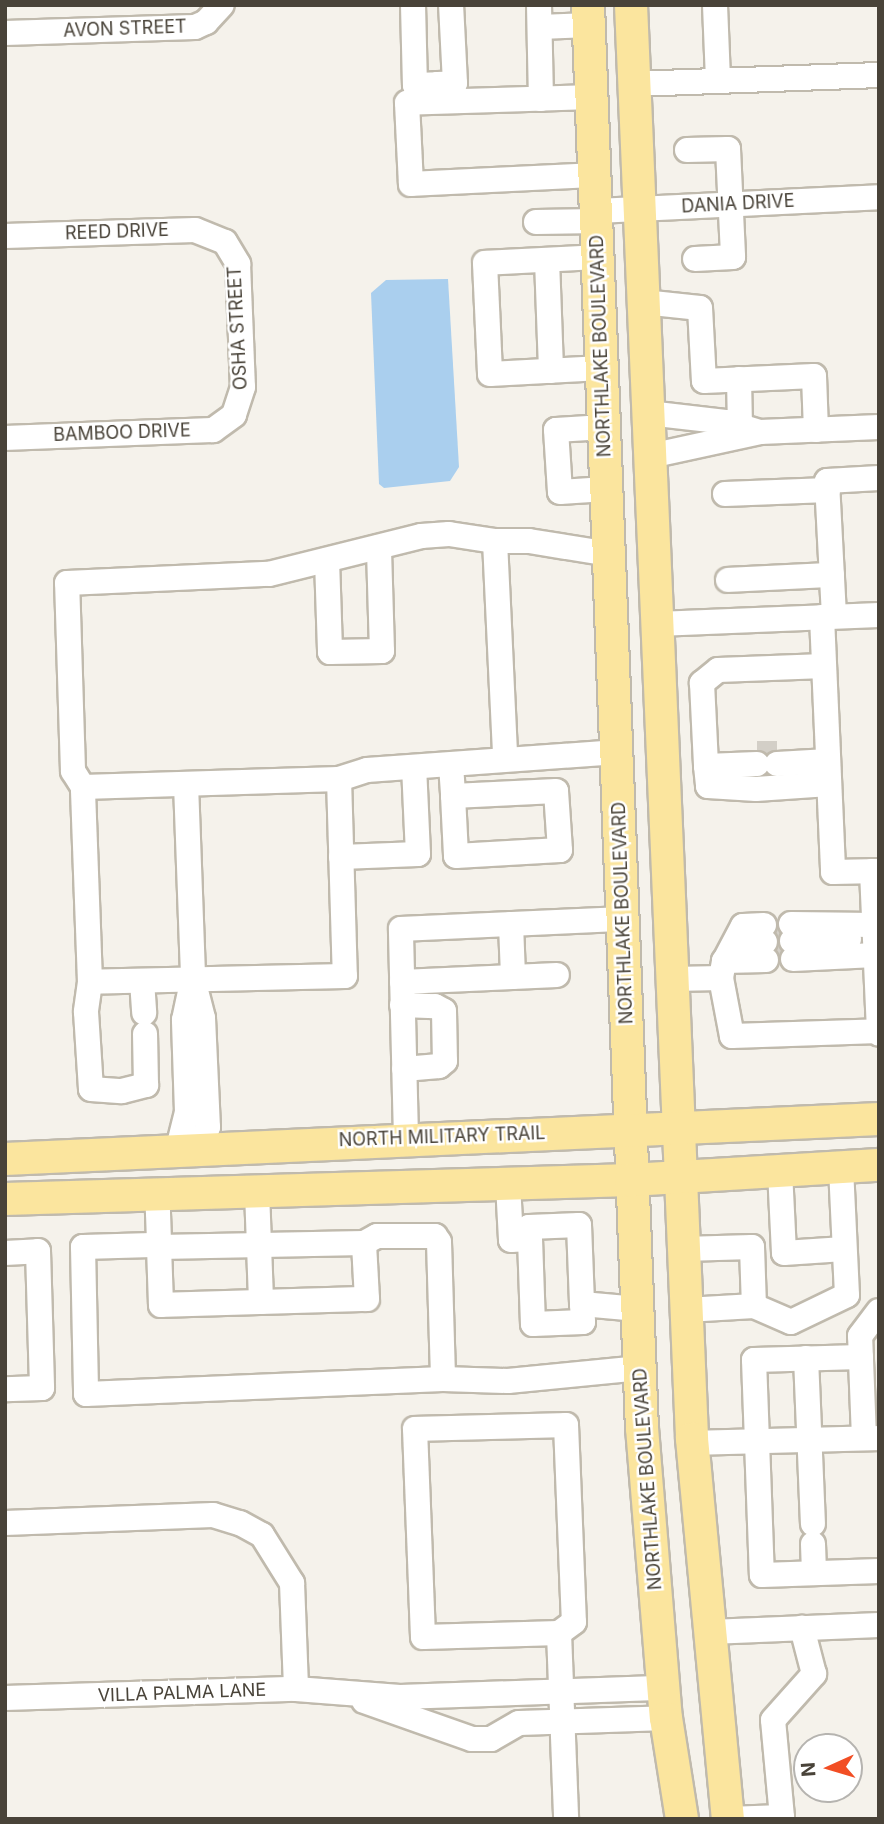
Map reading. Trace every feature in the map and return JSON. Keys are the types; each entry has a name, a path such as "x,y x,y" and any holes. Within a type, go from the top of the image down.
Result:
{"main road":[{"path":"631,5 692,1443 728,1819"},
{"name":"NORTHLAKE BOULEVARD","path":"588,15 640,1368 665,1703 682,1819"},
{"path":"604,427 621,476 628,592 640,613 657,624"},
{"name":"NORTH MILITARY TRAIL","path":"5,1159 406,1138 879,1119"},
{"path":"5,1186 170,1173 182,1170 189,1148"},
{"path":"5,1199 631,1180 879,1165"}],"street":[{"name":"AVON STREET","path":"12,33 195,27 217,14 222,5"},
{"path":"413,5 415,85 439,92 541,99 593,97"},
{"path":"451,5 455,83 439,92 407,103 411,184 596,175"},
{"path":"715,5 718,81"},
{"path":"541,99 539,16 588,15"},
{"path":"634,84 879,75"},
{"path":"687,150 728,149 733,257 695,259"},
{"name":"DANIA DRIVE","path":"537,222 639,209 879,197"},
{"name":"REED DRIVE","path":"5,236 195,230 225,242"},
{"name":"OSHA STREET","path":"225,242 238,264 243,387 234,415"},
{"path":"599,257 485,263 490,374 602,368"},
{"path":"547,260 551,371"},
{"path":"643,302 700,308 704,381 814,376 817,430"},
{"path":"738,379 750,429"},
{"path":"648,413 750,429 879,427"},
{"name":"BAMBOO DRIVE","path":"5,438 213,430 234,415"},
{"path":"604,427 556,430 560,492 606,489"},
{"path":"650,456 750,429"},
{"path":"673,979 747,946 732,1036 879,1032 875,871 833,872 824,666 832,575 827,481 879,478"},
{"path":"725,494 828,490"},
{"path":"142,981 146,1085 122,1091 90,1089 86,1012 90,982 83,787 73,771 67,583 269,574 379,547 449,534 495,541 529,541 609,554"},
{"path":"495,541 505,757"},
{"path":"327,560 330,652 382,651 379,547"},
{"path":"728,580 832,575"},
{"path":"657,624 879,615"},
{"path":"706,770 702,683 718,670 824,666"},
{"path":"83,787 339,779 367,769 451,765 505,757 617,752"},
{"path":"451,765 460,795 456,856 560,849 555,755"},
{"path":"706,770 767,763 828,766"},
{"path":"706,770 756,789 828,766"},
{"path":"341,857 418,854 414,767"},
{"path":"90,982 345,976 339,779"},
{"path":"186,784 193,979 203,1018 208,1126 189,1148"},
{"path":"460,795 557,801"},
{"path":"406,1138 401,929 623,919"},
{"path":"511,924 513,977"},
{"path":"792,941 875,939"},
{"path":"402,994 513,977 557,975"},
{"path":"402,994 444,1010 444,1064 404,1069"},
{"path":"686,1310 754,1307 791,1322 847,1295 841,1168"},
{"path":"780,1171 784,1253"},
{"path":"508,1184 512,1240 530,1239"},
{"path":"257,1191 261,1302"},
{"path":"157,1195 161,1305 367,1299 364,1243"},
{"path":"579,1224 583,1322 533,1324 530,1239 530,1227 579,1224"},
{"path":"443,1379 439,1242 435,1236 377,1236 364,1243 83,1247 86,1394 443,1379 508,1381 640,1368"},
{"path":"683,1249 752,1247 784,1253 844,1250"},
{"path":"752,1247 754,1307"},
{"path":"5,1253 38,1251 42,1388 5,1389"},
{"path":"582,1304 638,1309"},
{"path":"692,1443 871,1438 860,1336 879,1311"},
{"path":"861,1357 754,1360 762,1575 879,1571"},
{"path":"806,1358 814,1573"},
{"path":"566,1424 573,1622 559,1633 424,1637 415,1429 566,1424"},
{"path":"5,1523 213,1514 240,1522 262,1535 292,1583 296,1689"},
{"path":"710,1632 879,1625"},
{"path":"728,1819 782,1818 773,1720 814,1674 802,1628"},
{"path":"559,1633 566,1819"},
{"name":"VILLA PALMA LANE","path":"5,1698 296,1689 358,1697 560,1692 665,1703"},
{"name":"VILLA PALMA LANE","path":"358,1697 380,1710 472,1739 491,1739 519,1723 562,1721 665,1703"}],"water":[{"path":"448,279 459,467 450,481 384,488 379,484 371,293 386,280"}],"tunnel":[{"path":"757,753 777,753"},
{"path":"765,933 791,932"},
{"path":"765,951 792,950"}]}
